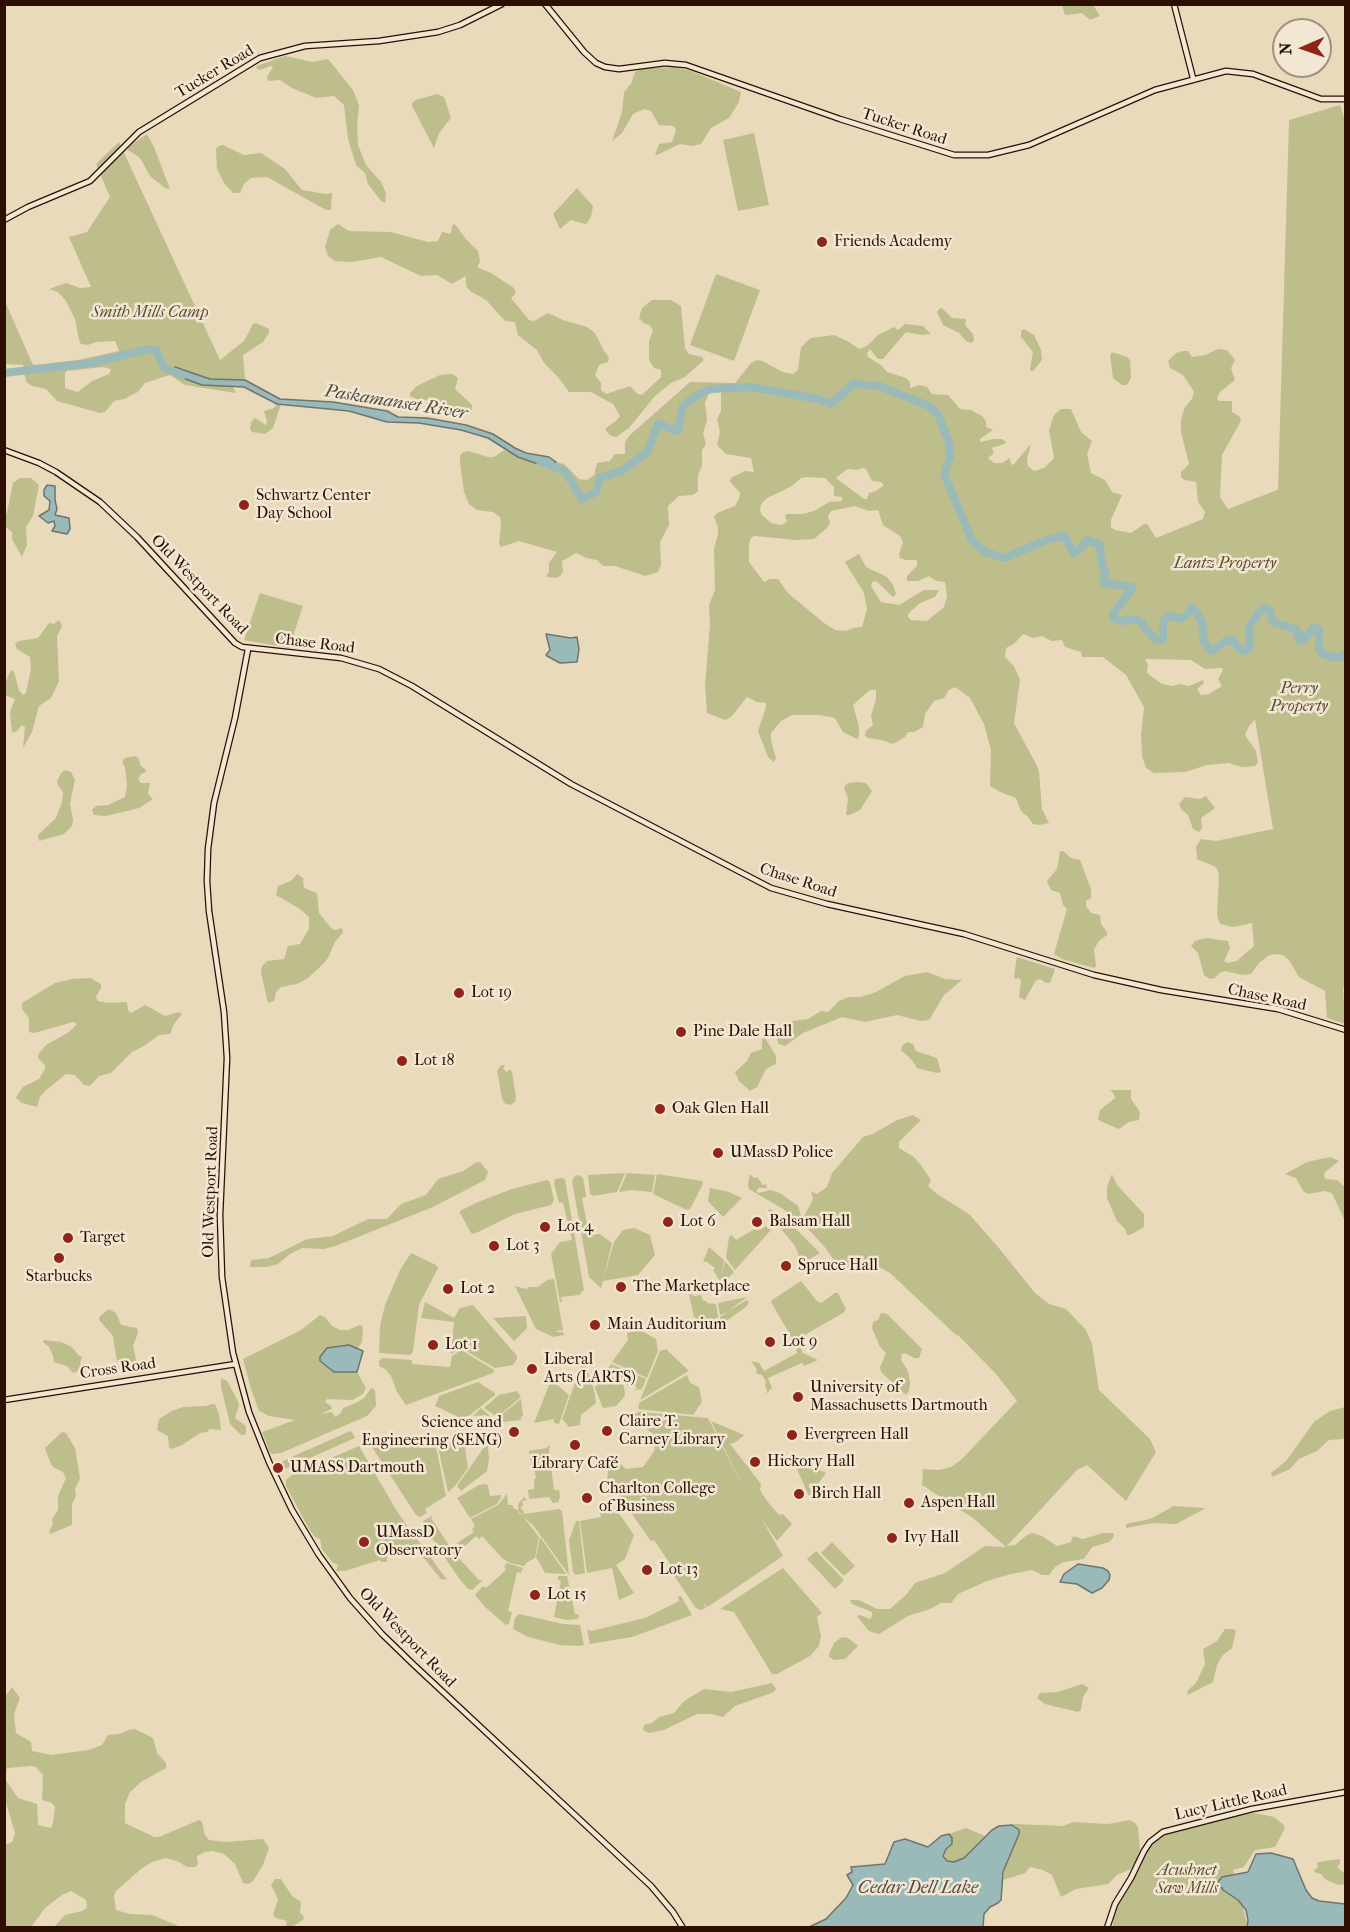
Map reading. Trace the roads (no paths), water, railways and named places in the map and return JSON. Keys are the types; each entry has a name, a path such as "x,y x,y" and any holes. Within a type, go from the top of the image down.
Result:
{"main road":[{"name":"Tucker Road","path":"4,220 28,207 90,181 139,132 260,58 314,45 380,41 438,32 460,25 502,4"},
{"name":"Tucker Road","path":"544,4 584,52 596,63 605,67 619,69 664,63 686,65 939,152 959,156 988,155 1029,145 1138,96 1193,78 1221,72 1243,71 1317,98 1346,99"},
{"path":"1174,4 1193,78"},
{"name":"Old Westport Road","path":"4,450 49,468 100,502 137,537 235,643 248,649 235,718 214,802 207,868 208,897 224,1012 227,1058 220,1250 225,1308 236,1364 255,1427 281,1489 308,1539 350,1598 382,1634 651,1886 683,1928"},
{"name":"Chase Road","path":"248,649 341,658 379,669 412,686 571,783 771,888 827,904 964,934 1094,975 1161,990 1278,1009 1346,1030"},
{"name":"Cross Road","path":"4,1400 236,1364"},
{"name":"Lucy Little Road","path":"1107,1928 1115,1904 1144,1851 1150,1842 1163,1832 1252,1809 1346,1792"}],"water":[{"path":"175,367 210,379 245,380 280,399 333,402 387,411 398,417 427,418 466,425 493,434 526,453 549,457 556,462 535,463 518,457 488,438 461,430 419,423 387,422 349,411 277,404 244,387 202,385 172,374"},
{"path":"47,485 55,486 57,509 55,515 69,518 70,529 67,534 52,531 55,526 54,521 48,523 39,516 49,510 50,501 44,496"},
{"path":"546,634 577,637 579,649 577,662 560,663 547,656 550,650"},
{"path":"349,1345 363,1351 357,1372 334,1372 320,1361 320,1357 327,1348"},
{"path":"1078,1564 1103,1568 1110,1575 1109,1580 1102,1588 1092,1593 1077,1584 1060,1582 1064,1574"},
{"name":"Cedar Dell Lake","path":"1012,1825 1019,1830 1019,1834 1003,1872 1001,1900 984,1914 983,1927 809,1927 826,1919 846,1898 853,1885 847,1875 852,1872 851,1867 885,1864 894,1842 905,1839 928,1847 941,1836 949,1834 952,1844 943,1856 947,1861 954,1862 964,1858 992,1830 999,1826"},
{"path":"1271,1853 1293,1859 1306,1890 1312,1898 1345,1904 1345,1927 1247,1927 1246,1910 1238,1900 1223,1890 1218,1882 1222,1877 1248,1872 1256,1854"}],"waterway":[{"name":"Paskamanset River","path":"4,373 91,363 149,349 156,350 164,368 183,375"},
{"name":"Paskamanset River","path":"540,461 565,471 582,499 596,492 600,478 623,470 647,452 658,424 678,431 683,406 697,395 711,389 751,387 818,399 831,404 853,384 879,386 929,406 939,416 949,443 950,457 944,474 972,540 985,552 1004,558 1049,539 1065,536 1074,554 1088,540 1100,545 1105,572 1104,583 1132,587 1113,614 1113,618 1122,621 1136,619 1143,623 1156,640 1163,638 1165,618 1169,616 1180,619 1186,616 1192,608 1202,623 1204,642 1212,651 1226,641 1233,640 1243,651 1248,649 1250,644 1249,629 1252,622 1265,608 1269,610 1273,622 1295,629 1300,641 1304,640 1313,628 1319,629 1319,648 1322,653 1331,657 1341,657 1346,654"}],"place":[{"name":"Friends Academy","path":"822,242"},
{"name":"Schwartz Center Day School","path":"244,505"},
{"name":"Lot 19","path":"459,993"},
{"name":"Pine Dale Hall","path":"681,1032"},
{"name":"Lot 18","path":"402,1061"},
{"name":"Oak Glen Hall","path":"660,1109"},
{"name":"UMassD Police","path":"718,1153"},
{"name":"Lot 6","path":"668,1222"},
{"name":"Balsam Hall","path":"757,1222"},
{"name":"Lot 4","path":"545,1227"},
{"name":"Target","path":"68,1238"},
{"name":"Lot 3","path":"494,1246"},
{"name":"Starbucks","path":"59,1258"},
{"name":"Spruce Hall","path":"786,1266"},
{"name":"The Marketplace","path":"621,1287"},
{"name":"Lot 2","path":"448,1289"},
{"name":"Main Auditorium","path":"595,1325"},
{"name":"Lot 9","path":"770,1342"},
{"name":"Lot 1","path":"433,1345"},
{"name":"Liberal Arts (LARTS)","path":"532,1369"},
{"name":"University of Massachusetts Dartmouth","path":"798,1397"},
{"name":"Claire T. Carney Library","path":"607,1431"},
{"name":"Science and Engineering (SENG)","path":"514,1432"},
{"name":"Evergreen Hall","path":"792,1435"},
{"name":"Library Café","path":"575,1445"},
{"name":"Hickory Hall","path":"755,1462"},
{"name":"UMASS Dartmouth","path":"278,1468"},
{"name":"Birch Hall","path":"799,1494"},
{"name":"Charlton College of Business","path":"587,1498"},
{"name":"Aspen Hall","path":"909,1503"},
{"name":"Ivy Hall","path":"892,1538"},
{"name":"UMassD Observatory","path":"364,1542"},
{"name":"Lot 13","path":"647,1570"},
{"name":"Lot 15","path":"535,1595"}],"park label":[{"name":"Smith Mills Camp","path":"150,313"},
{"name":"Lantz Property","path":"1225,564"},
{"name":"Perry Property","path":"1299,698"},
{"name":"Acushnet Saw Mills","path":"1187,1880"}]}
